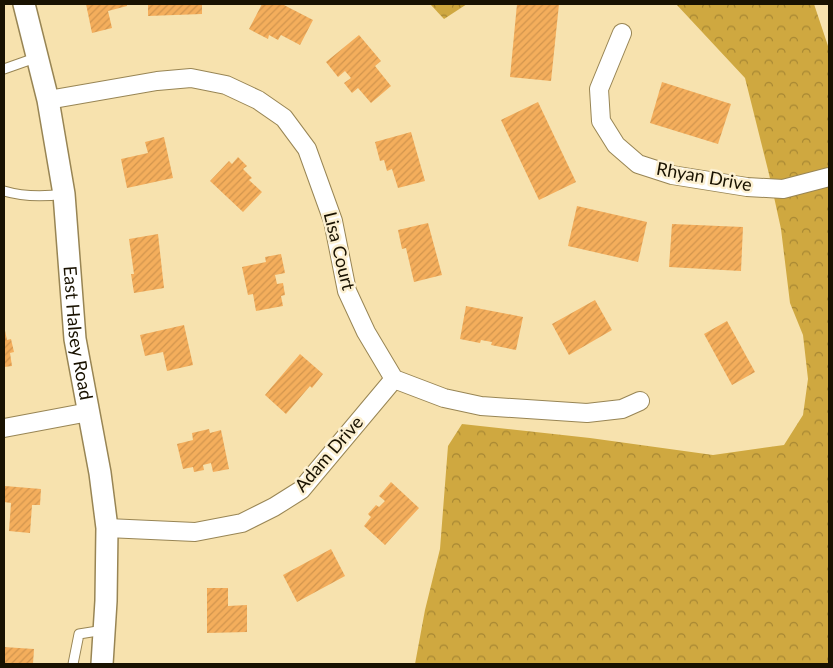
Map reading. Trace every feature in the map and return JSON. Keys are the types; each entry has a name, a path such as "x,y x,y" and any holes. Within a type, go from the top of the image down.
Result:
{"street":[{"name":"East Halsey Road","path":"24,4 48,100 64,194 75,339 100,473 107,528 106,601 102,664"},
{"name":"Rhyan Drive","path":"622,33 599,89 601,121 616,145 638,164 672,175 747,187 783,188 829,177"},
{"name":"Lisa Court","path":"48,100 157,81 191,78 226,85 258,100 284,118 307,149 333,221 347,291 366,332 394,379"},
{"path":"394,379 444,398 501,408 587,413 622,409 640,401"},
{"name":"Adam Drive","path":"107,528 195,532 242,523 274,507 301,490 394,379"},
{"path":"4,428 89,412"}],"lane":[{"path":"4,69 38,57"},
{"path":"4,192 19,196 44,197 64,194"},
{"path":"73,664 79,634 104,630"}],"green space":[{"path":"430,4 467,4 444,19"},
{"path":"676,4 814,4 829,49 829,664 415,664 425,610 440,549 448,446 462,424 590,438 713,455 784,445 803,415 808,379 803,335 790,303 781,229 745,78"}],"building":[{"path":"86,4 127,4 127,6 108,11 112,28 92,33"},
{"path":"148,4 202,4 202,14 148,16"},
{"path":"262,4 282,4 313,20 300,45 281,35 278,40 269,35 268,39 249,29"},
{"path":"517,4 559,4 551,81 510,77"},
{"path":"359,35 381,61 375,66 391,86 371,103 358,88 352,93 344,83 351,78 345,71 338,77 326,62"},
{"path":"662,82 731,104 718,144 650,123"},
{"path":"538,102 576,182 539,200 501,120"},
{"path":"411,132 425,181 398,188 392,169 387,171 384,160 380,161 375,142"},
{"path":"164,137 173,178 127,188 121,159 148,153 145,142"},
{"path":"238,157 247,166 243,169 252,178 249,180 262,192 243,212 210,181 229,161 232,164"},
{"path":"577,206 647,222 638,262 568,246"},
{"path":"428,223 442,275 414,282 406,248 402,249 398,230"},
{"path":"672,224 743,227 741,271 669,267"},
{"path":"158,234 164,288 134,293 131,274 134,274 129,239"},
{"path":"281,254 285,273 275,275 277,284 283,283 285,295 281,296 283,306 256,311 253,294 248,295 242,267 266,262 265,257"},
{"path":"595,300 612,330 569,355 552,324"},
{"path":"466,306 523,317 516,350 491,345 492,342 481,340 480,343 460,339"},
{"path":"727,321 755,372 732,385 704,334"},
{"path":"184,325 193,365 167,371 163,352 145,356 140,335"},
{"path":"4,326 7,340 11,339 14,352 10,353 12,366 4,367"},
{"path":"300,354 323,374 286,414 265,395"},
{"path":"209,429 210,433 221,430 229,469 213,472 211,463 203,465 204,470 194,472 193,467 183,469 177,444 193,440 192,433"},
{"path":"391,482 419,508 385,545 364,526 371,517 368,514 376,505 379,507 385,501 379,496"},
{"path":"5,486 41,489 40,505 32,505 30,533 9,531 11,503 4,502"},
{"path":"331,549 345,576 297,602 283,575"},
{"path":"207,588 228,588 228,606 247,605 247,632 207,633"},
{"path":"4,647 34,649 33,664 4,664"}]}
